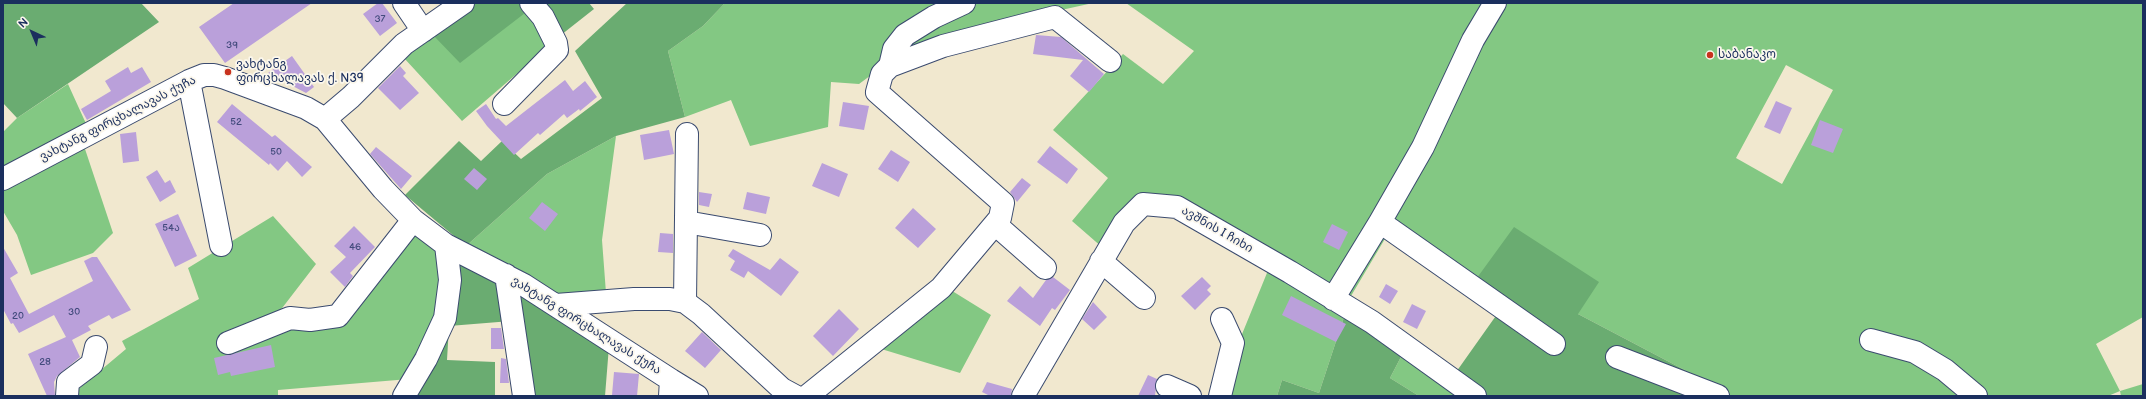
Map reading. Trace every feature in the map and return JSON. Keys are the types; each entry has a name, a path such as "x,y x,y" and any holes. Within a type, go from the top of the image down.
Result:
{"street":[{"path":"404,3 423,31"},
{"path":"325,119 351,97 404,44 463,3"},
{"path":"504,104 557,50 556,43 543,17 531,3"},
{"path":"890,66 894,49 905,35 934,17 964,3"},
{"path":"1333,299 1380,222 1423,147 1473,40 1495,3"},
{"path":"807,396 941,288 1000,218 1004,203 877,92 882,74 890,66 943,46 1055,17 1110,61"},
{"name":"ვახტანგ ფირცხალავას ქუჩა","path":"3,179 189,81 204,75 214,75 306,108 325,119 383,190 413,220 446,245 506,275 556,305 671,388 698,396"},
{"path":"189,81 221,245"},
{"path":"685,302 687,134"},
{"name":"ავშნის I ჩიხი","path":"1022,396 1124,223 1143,204 1177,207 1372,322 1475,396"},
{"path":"228,343 290,318 310,320 338,316 413,220"},
{"path":"686,222 760,235"},
{"path":"1380,222 1554,344"},
{"path":"995,224 1045,268"},
{"path":"404,396 426,359 445,318 450,280 446,245"},
{"path":"1101,261 1144,298"},
{"path":"506,275 524,396"},
{"path":"556,305 634,299 670,298 685,302 706,318 782,389 795,396"},
{"path":"1220,396 1232,343 1222,319"},
{"path":"1871,340 1915,352 1945,370 1976,396"},
{"path":"67,396 68,382 92,364 96,347"},
{"path":"1617,357 1718,396"},
{"path":"1167,386 1190,396"}],"green space":[{"path":"3,3 141,3 159,22 17,118 3,103"},
{"path":"476,3 538,3 460,63 433,35"},
{"path":"538,3 564,33 462,121 404,58 433,35"},
{"path":"538,3 589,3 594,9 561,35"},
{"path":"627,3 725,3 703,26 668,51 685,117 616,136 547,174 466,246 405,195 459,141 481,161 502,141 521,159 602,98 575,51"},
{"path":"725,3 1093,3 1016,20 882,67 859,84 831,82 828,127 750,146 731,100 685,117 668,51 703,26"},
{"path":"1126,3 2143,3 2143,317 2096,344 2120,391 2108,396 1711,396 1717,387 1578,314 1474,282 1392,227 1348,301 1141,198 1103,248 1072,221 1108,178 1053,130 1123,54 1163,84 1194,51","holes":["1786,65 1833,90 1782,184 1736,158"]},
{"path":"68,84 88,128 3,174 3,132 17,118"},
{"path":"616,136 602,240 606,293 553,297 466,246 547,174"},
{"path":"83,143 113,233 93,253 31,275 17,235 3,211 3,186"},
{"path":"273,216 316,264 276,316 341,323 414,229 434,249 443,264 446,288 409,379 278,390 278,396 70,396 126,349 122,341 199,299 188,268"},
{"path":"1514,227 1599,282 1578,314 1717,387 1711,396 1484,396 1454,375 1505,303 1474,282"},
{"path":"455,259 501,278 511,321 449,326 447,360 495,362 495,396 411,396"},
{"path":"1269,268 1345,314 1319,393 1282,380 1277,396 1225,396 1238,344"},
{"path":"512,284 609,346 605,396 529,396"},
{"path":"949,289 991,315 960,373 878,348"},
{"path":"1345,314 1403,353 1390,378 1419,396 1277,396 1282,380 1319,393"},
{"path":"1403,353 1464,396 1419,396 1390,378"},
{"path":"2143,384 2143,396 2121,396 2120,391"}],"building":[{"path":"234,3 312,3 225,63 199,27"},
{"path":"378,3 382,3 397,23 380,36 363,14"},
{"path":"1036,35 1061,37 1104,74 1089,92 1070,76 1083,60 1033,54"},
{"path":"292,56 314,87 306,93 268,73"},
{"path":"400,66 406,73 403,76 419,93 400,110 378,88"},
{"path":"128,67 131,73 142,67 151,82 87,120 81,109 111,91 105,81"},
{"path":"565,80 573,91 585,81 597,97 580,111 579,109 567,118 564,114 540,135 538,133 514,155 487,126 476,111 486,104 496,119 498,118 506,126"},
{"path":"1776,101 1792,108 1780,134 1764,127"},
{"path":"843,102 869,106 864,130 839,126"},
{"path":"232,104 272,137 275,135 312,167 302,177 287,161 278,171 270,163 269,165 217,122"},
{"path":"1820,120 1843,129 1833,153 1811,145"},
{"path":"669,130 674,154 644,160 640,135"},
{"path":"136,132 139,161 123,163 120,134"},
{"path":"1050,146 1078,169 1067,184 1037,162"},
{"path":"376,147 412,176 401,189 370,154"},
{"path":"891,150 910,162 898,182 878,169"},
{"path":"822,163 848,174 839,197 812,186"},
{"path":"474,168 487,179 477,190 464,179"},
{"path":"157,170 165,183 170,180 176,192 160,202 146,177"},
{"path":"1022,178 1031,185 1017,202 1010,192"},
{"path":"699,192 712,194 709,207 699,205"},
{"path":"747,192 770,197 766,214 743,209"},
{"path":"542,202 558,214 545,231 529,218"},
{"path":"913,208 936,229 918,248 895,228"},
{"path":"178,214 197,256 175,267 155,224"},
{"path":"1332,224 1348,232 1339,250 1323,242"},
{"path":"354,226 375,247 350,273 353,276 345,287 330,272 346,257 334,246"},
{"path":"660,233 673,234 673,253 658,252"},
{"path":"3,247 18,273 10,278 29,314 93,281 84,261 92,257 97,257 131,310 112,319 109,315 88,326 91,330 72,340 80,357 57,376 54,382 55,396 47,396 28,354 66,337 54,315 19,333 13,323 11,324 3,309"},
{"path":"733,249 770,270 780,258 799,272 781,296 748,271 744,278 730,270 735,261 728,256"},
{"path":"1053,277 1070,290 1055,310 1052,308 1040,326 1007,301 1020,286 1033,298 1046,280"},
{"path":"1202,277 1211,286 1207,290 1211,294 1195,310 1181,296"},
{"path":"1386,284 1398,291 1390,304 1379,297"},
{"path":"1291,296 1346,324 1336,342 1282,315"},
{"path":"1093,302 1107,317 1094,330 1082,319"},
{"path":"1412,304 1426,311 1417,329 1403,322"},
{"path":"839,309 859,329 833,356 813,336"},
{"path":"491,328 501,328 504,349 491,349"},
{"path":"702,332 721,350 705,368 685,351"},
{"path":"271,345 275,367 231,376 230,372 218,375 214,358"},
{"path":"501,358 506,359 509,383 500,383"},
{"path":"614,372 639,374 637,396 612,395"},
{"path":"1148,375 1157,379 1155,396 1138,396"},
{"path":"987,382 1012,389 1011,396 990,396 982,392"}],"place":[{"name":"საბანაკო","path":"1710,55"},
{"name":"ვახტანგ ფირცხალავას ქ. N39","path":"228,72"}]}
